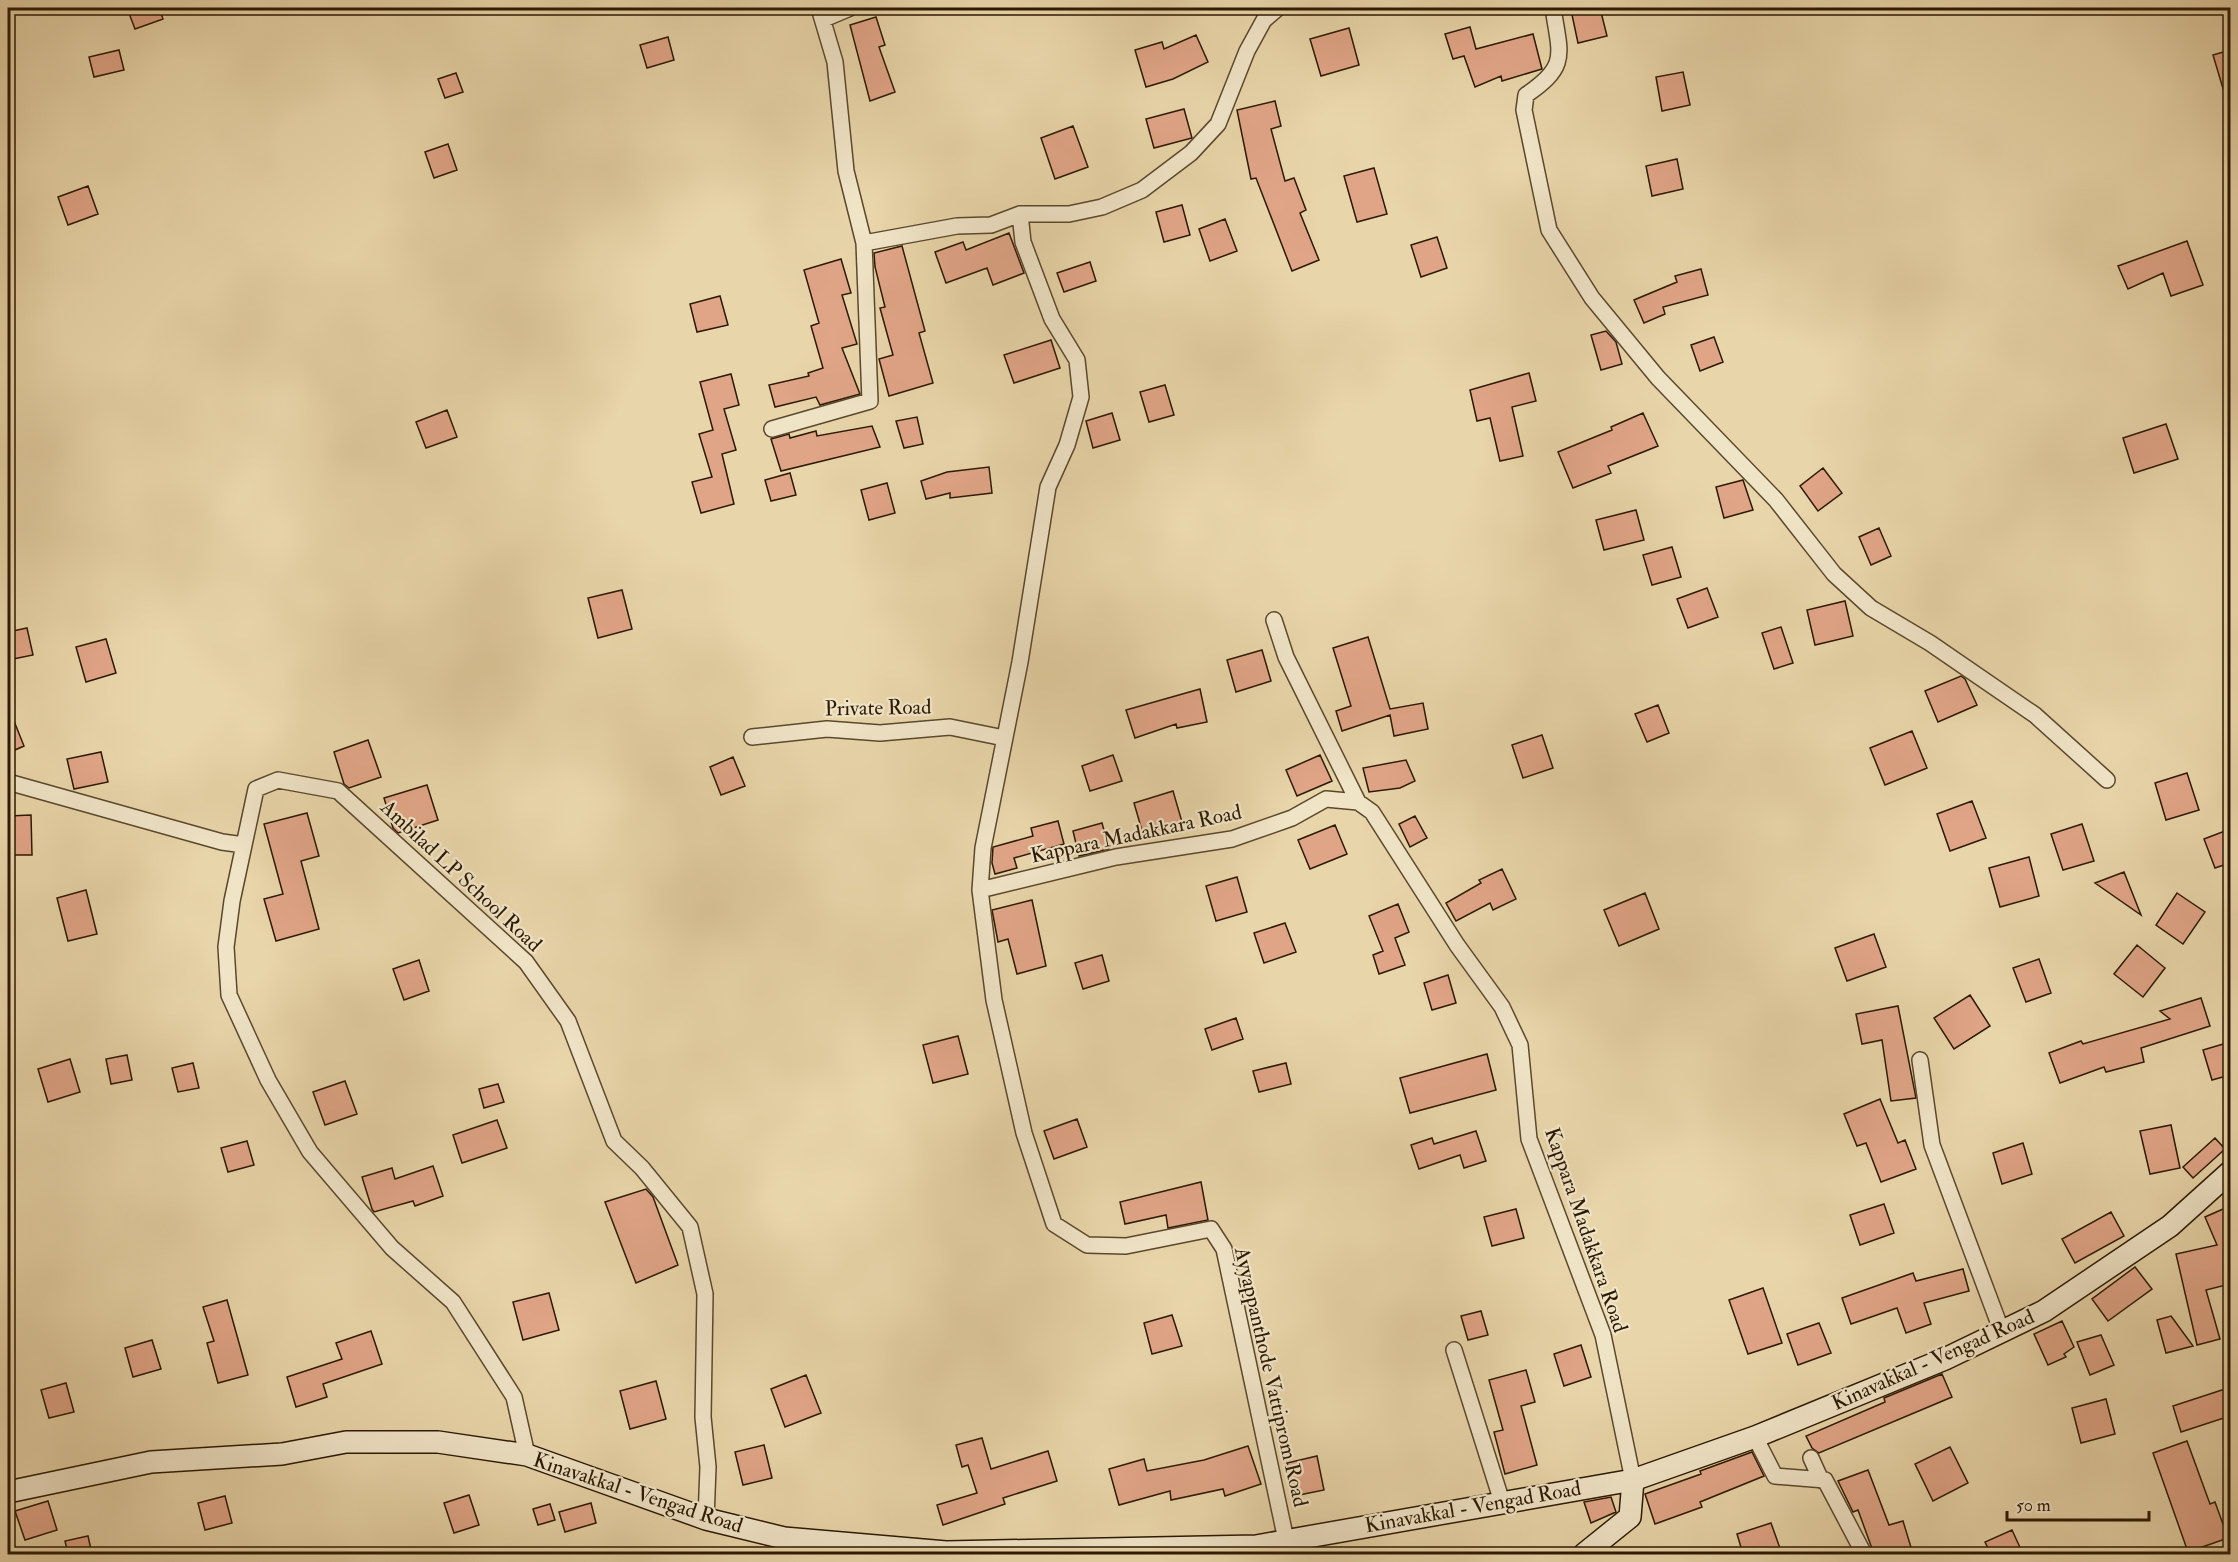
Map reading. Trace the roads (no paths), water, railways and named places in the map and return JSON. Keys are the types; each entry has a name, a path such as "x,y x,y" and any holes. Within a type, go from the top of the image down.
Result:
{"main road":[{"name":"Kinavakkal - Vengad Road","path":"8,1492 151,1462 282,1454 346,1442 438,1442 527,1455 706,1519 784,1538 946,1552 1256,1546 1633,1480 1755,1437 2002,1332 2044,1311 2170,1226 2230,1172"},
{"path":"1584,1554 1630,1517 1633,1480"}],"street":[{"path":"772,429 870,401 864,243 846,171 835,62 822,13 850,8"},
{"path":"864,243 957,226 991,225 1020,214 1069,214 1102,207 1142,190 1174,166 1218,124 1247,51 1264,20 1278,8"},
{"path":"1553,8 1559,46 1557,69 1548,80 1526,95 1524,110 1549,230 1592,298 1658,378 1776,500 1833,574 1871,608 1930,643 2035,715 2107,780"},
{"path":"980,890 983,848 1020,662 1048,487 1066,446 1081,397 1077,360 1052,319 1023,242 1020,214"},
{"path":"1274,620 1286,657 1358,802"},
{"name":"Private Road","path":"752,737 827,729 880,733 950,727 1004,738"},
{"name":"Ambilad LP School Road","path":"244,845 256,789 278,780 338,791 526,962 568,1021 614,1141 642,1168 690,1227 705,1294 703,1417 708,1467 706,1519"},
{"path":"8,783 222,842 244,845 232,902 226,946 229,995 268,1080 310,1152 392,1248 453,1302 514,1397 527,1455"},
{"name":"Kappara Madakkara Road","path":"980,890 1116,857 1232,839 1292,818 1326,799 1358,802 1372,812 1457,945 1502,1008 1520,1046 1529,1139 1603,1335 1633,1480"},
{"name":"Ayyappanthode Vattiprom Road","path":"980,890 994,1000 1024,1133 1054,1224 1087,1245 1126,1246 1211,1229 1224,1250 1286,1540"},
{"path":"1920,1060 1932,1145 2002,1332"},
{"path":"1454,1350 1502,1502"},
{"path":"1755,1437 1775,1476 1825,1480 1864,1554"},
{"path":"1811,1458 1821,1480"}]}
